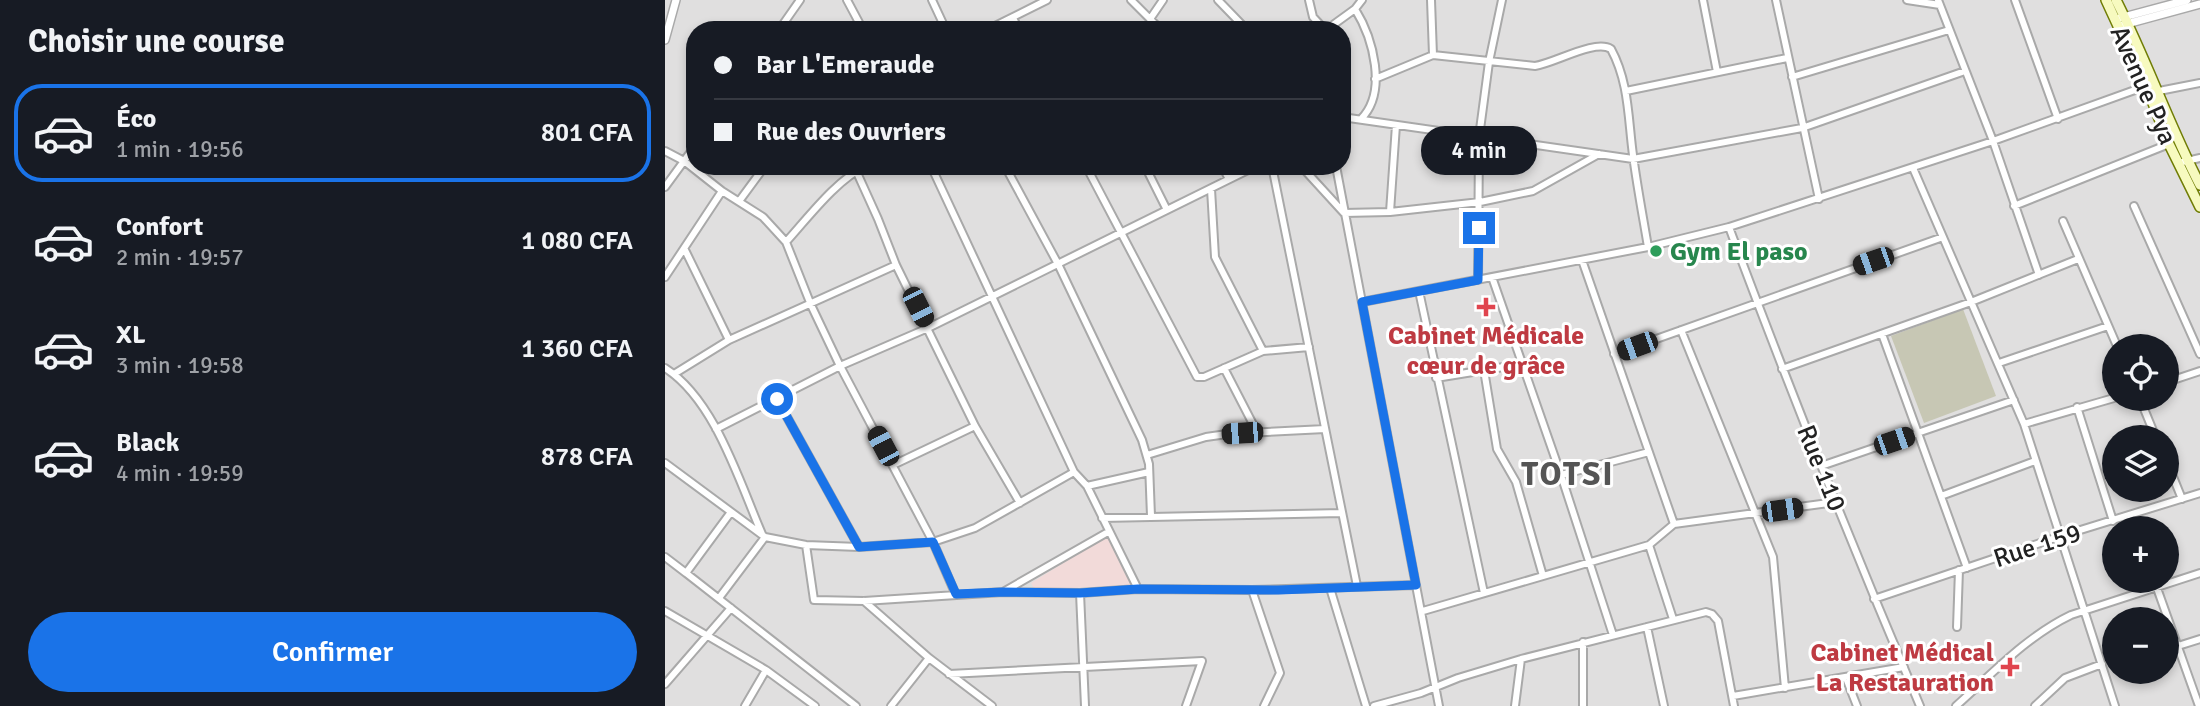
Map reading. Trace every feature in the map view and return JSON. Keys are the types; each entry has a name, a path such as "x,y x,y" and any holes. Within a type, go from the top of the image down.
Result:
{"main road":[{"name":"Avenue Pya","path":"2106,0 2122,21"},
{"name":"Avenue Pya","path":"2116,0 2122,21 2200,207"},
{"name":"Avenue Pya","path":"2151,90 2169,144 2200,185"}],"street":[{"path":"665,40 676,0"},
{"path":"785,21 800,0"},
{"path":"847,0 859,21"},
{"path":"853,8 861,0"},
{"path":"932,0 942,21"},
{"path":"1006,21 1047,0"},
{"path":"1131,0 1150,19 1163,0"},
{"path":"1218,0 1238,21"},
{"path":"1309,0 1318,21"},
{"path":"1338,21 1355,9 1361,0"},
{"path":"1431,0 1433,55"},
{"path":"1478,280 1479,137 1489,62 1502,0"},
{"path":"1703,0 1717,72"},
{"path":"1776,0 1819,199"},
{"path":"1907,0 1939,2 1993,141 2039,275"},
{"path":"2015,0 2058,119"},
{"path":"2122,21 2187,0"},
{"path":"2163,6 2200,4"},
{"path":"1355,9 1369,38 1375,79 1370,107 1361,119"},
{"path":"1792,77 1949,30"},
{"path":"1375,79 1433,55 1535,66 1603,45 1611,49 1621,67 1626,91 1633,159 1648,247"},
{"path":"1626,91 1787,58"},
{"path":"1351,118 1633,159 1802,128 1965,71"},
{"path":"1362,302 1648,247 1729,227 2151,90 2200,83"},
{"path":"1390,212 1396,125"},
{"path":"2014,206 2169,144"},
{"path":"665,151 684,161"},
{"path":"1309,175 1344,213 1390,212 1480,202 1540,188 1599,154"},
{"path":"665,187 686,158"},
{"path":"2183,162 2200,159"},
{"path":"1913,168 2024,424 2102,664 2065,678 2035,706"},
{"path":"702,175 764,217 786,242 811,305 840,366 933,542 956,594"},
{"path":"740,200 758,175"},
{"path":"786,242 848,175"},
{"path":"858,175 896,265 975,426 1020,503"},
{"path":"935,175 1074,472 1087,486 1138,589"},
{"path":"1010,175 1058,264 1131,412 1147,455 1151,516"},
{"path":"1090,175 1196,377 1204,377 1263,351 1309,347"},
{"path":"1150,175 1167,210"},
{"path":"1227,175 1229,179"},
{"path":"716,429 840,366 992,297 1237,175"},
{"path":"1274,175 1357,586"},
{"path":"1338,175 1423,611 1439,706"},
{"path":"1211,188 1215,257 1263,351"},
{"path":"665,277 722,191"},
{"path":"2134,206 2200,354"},
{"path":"2063,221 2112,334"},
{"name":"Rue 110","path":"1729,227 1782,369 1920,706"},
{"path":"1614,354 1943,237"},
{"path":"685,250 729,340"},
{"path":"1782,369 1971,302 2078,259"},
{"path":"1582,260 1674,524"},
{"path":"674,374 729,340 896,265"},
{"path":"1492,277 1613,635"},
{"path":"1419,291 1484,593"},
{"path":"1999,363 2108,326"},
{"path":"1681,330 1774,562 1785,688"},
{"path":"1882,334 1967,568"},
{"path":"1436,378 1522,364"},
{"path":"665,368 694,394 716,429 764,536"},
{"path":"1224,368 1257,432"},
{"path":"1484,370 1497,449 1516,482 1543,576"},
{"path":"2179,378 2200,371"},
{"path":"777,399 859,547"},
{"path":"1821,466 2014,400"},
{"path":"2024,424 2102,401"},
{"path":"2077,407 2111,516"},
{"path":"893,465 975,426"},
{"path":"1147,455 1206,437 1325,429"},
{"path":"1561,475 1649,452"},
{"path":"1941,496 2035,461"},
{"path":"665,463 764,536 806,545 859,547 933,542 975,528 1074,472"},
{"path":"1087,486 1149,472"},
{"path":"2179,492 2182,499"},
{"name":"Rue 159","path":"2129,516 2200,493"},
{"path":"1423,611 1649,545 1674,524 1836,502"},
{"path":"686,573 731,512"},
{"path":"1102,518 1342,513"},
{"name":"Rue 159","path":"1874,599 2102,524"},
{"path":"1003,592 1108,532"},
{"path":"719,598 764,536"},
{"path":"806,545 814,600 864,601 1003,592 1080,593 1138,589 1252,590 1416,585"},
{"path":"1649,545 1673,619"},
{"path":"665,557 856,706"},
{"path":"1957,627 1959,570"},
{"path":"2179,580 2200,573"},
{"path":"1330,588 1366,706"},
{"path":"1252,590 1280,673 1264,706"},
{"path":"1080,593 1085,706"},
{"path":"1956,706 2031,639 2053,623 2141,593"},
{"path":"864,601 929,658 992,706"},
{"path":"665,684 731,608"},
{"path":"665,611 766,670 815,706"},
{"path":"1374,706 1521,659 1706,612 1716,616 1734,706"},
{"path":"1647,626 1664,706"},
{"path":"2179,646 2200,639"},
{"path":"1583,642 1583,706"},
{"path":"2179,649 2199,706"},
{"path":"891,706 929,658"},
{"path":"1515,706 1521,659"},
{"path":"949,674 1202,662 1186,706"},
{"path":"1733,696 1904,667"},
{"path":"745,706 766,670"},
{"path":"1846,678 1857,706"},
{"path":"2108,684 2115,706"}],"shaded area":[{"path":"665,0 2200,0 2200,706 665,706"},
{"path":"1963,309 1996,396 1924,423 1891,336"},
{"path":"1107,536 1131,585 1035,590 1031,583"}],"place":[{"name":"Gym El paso","path":"1656,251"},
{"name":"Cabinet Médicale cœur de grâce","path":"1486,307"},
{"name":"Cabinet Médical La Restauration","path":"2010,667"}],"district":[{"name":"TOTSI","path":"1568,473"}],"route":[{"path":"777,399 859,547 933,542 956,594 1080,593 1138,589 1278,590 1416,585 1362,302 1478,280 1479,228"}]}
